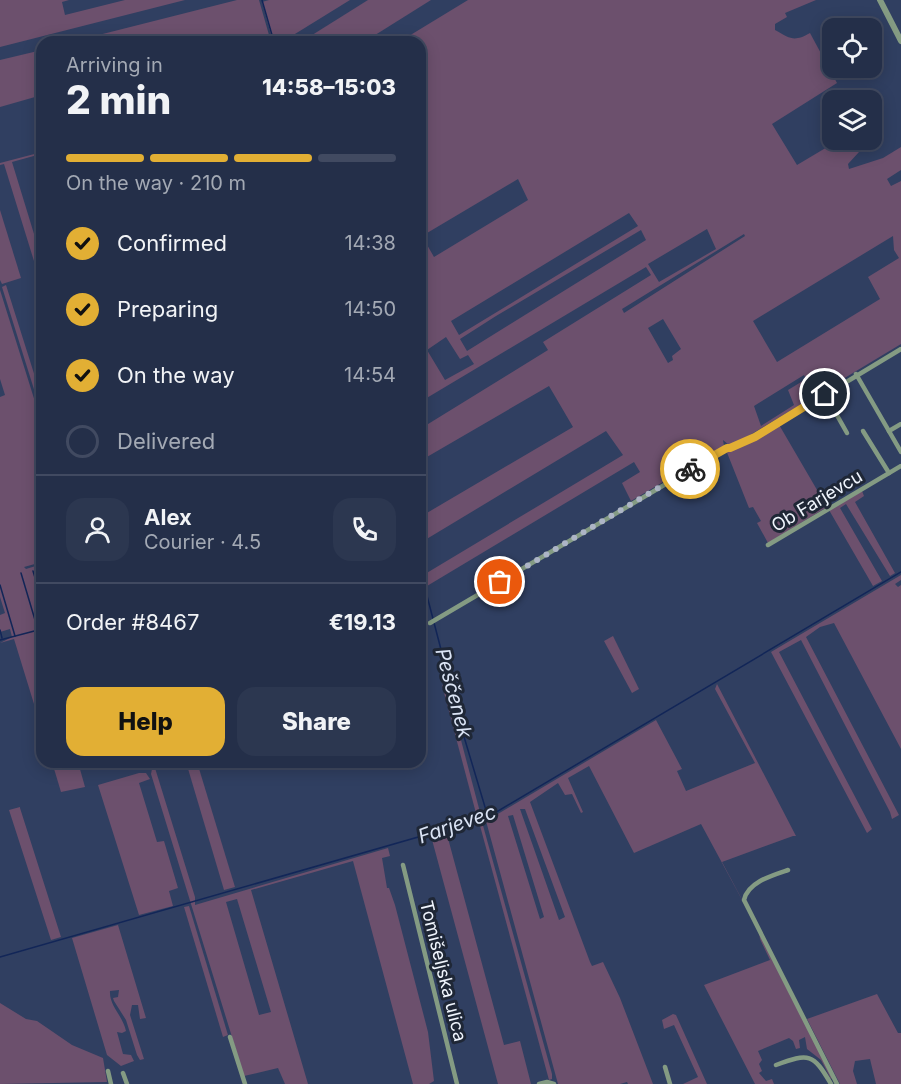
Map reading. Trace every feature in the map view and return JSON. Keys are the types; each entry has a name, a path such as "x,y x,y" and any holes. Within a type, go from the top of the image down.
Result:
{"street":[{"path":"880,0 901,41"},
{"path":"430,623 727,448 755,437 901,348"},
{"path":"856,374 901,452"},
{"path":"825,394 847,433"},
{"path":"889,431 901,424"},
{"name":"Ob Farjevcu","path":"863,431 889,473"},
{"name":"Ob Farjevcu","path":"768,545 901,466"},
{"name":"Tomišeljska ulica","path":"403,865 457,1084"},
{"path":"788,870 770,876 753,887 746,893 744,900 837,1084"},
{"path":"230,1036 245,1084"},
{"path":"777,1065 803,1055 814,1059 831,1084"},
{"path":"665,1067 670,1084"},
{"path":"108,1071 111,1084"},
{"path":"123,1072 127,1084"},
{"path":"539,1084 547,1082 554,1084"}],"shaded area":[{"path":"0,0 69,0 62,2 65,15 125,0 185,0 36,36 0,47"},
{"path":"237,0 259,0 269,36 95,36"},
{"path":"269,0 350,0 292,36 271,36 262,2"},
{"path":"368,0 431,0 374,36 311,36"},
{"path":"468,0 816,0 785,13 787,17 775,24 775,30 792,38 800,38 810,33 822,55 822,78 834,78 837,83 822,90 822,92 772,124 797,165 822,150 862,150 848,164 849,169 883,158 901,147 901,170 887,179 891,186 901,181 901,344 735,444 729,445 723,440 724,446 631,501 622,483 640,472 634,462 426,587 426,573 623,455 606,431 426,539 426,513 573,427 549,386 426,458 426,425 548,350 543,342 651,275 646,267 426,398 426,243 434,257 528,200 518,179 426,234 426,36 409,36","holes":["629,213 638,226 459,335 451,321","707,229 716,249 659,282 648,264","641,230 646,240 467,351 460,339","744,234 745,236 624,313 622,309","893,236 894,250 899,258 868,277 880,299 777,362 753,321","663,319 681,349 672,356 673,360 668,363 648,328","446,337 460,359 468,355 474,364 445,380 427,350","804,375 806,379 788,390 794,405 761,426 754,406"]},
{"path":"36,51 36,97 0,107 0,60"},
{"path":"36,154 12,162 36,240 36,268 4,164 0,165 0,163"},
{"path":"0,210 21,278 2,284 0,280"},
{"path":"6,285 36,380 36,396 2,287"},
{"path":"0,290 36,405 36,564 24,567 26,569 36,566 36,710 14,639 0,643 12,637 10,629 0,632 0,615 5,613 0,597 0,397 5,395 0,379"},
{"path":"778,423 827,507 768,543 757,523 761,521 753,507 749,508 726,450"},
{"path":"862,491 864,496 855,502 895,573 890,576 846,504 840,508 882,581 873,586 829,510"},
{"path":"901,575 901,580 895,584 898,587 901,585 901,749 834,623 820,627 806,637 899,815 892,819 801,640 779,652 872,829 867,833 771,652"},
{"path":"613,636 639,689 632,693 604,641"},
{"path":"717,684 796,836 722,862 754,922 701,824 634,853 589,766 568,778 583,812 581,813 572,794 565,795 558,783 530,802 590,962 592,966 603,962 620,998 653,1084 628,1084 627,1082 558,1084 486,821 656,720 682,769 677,771 686,791 755,763 715,689","holes":["520,809 525,809 565,917 559,920","513,815 544,917 540,919 508,816"]},
{"path":"442,685 447,687 481,816 477,817"},
{"path":"54,768 80,768 85,787 61,792"},
{"path":"155,768 195,897 195,905 388,848 390,856 382,858 387,888 389,888 395,905 428,1032 434,1081 429,1084 413,1084 353,861 251,890 308,1084 285,1084 278,1068 244,1076 151,774 152,769","holes":["237,899 271,1012 259,1015 226,902"]},
{"path":"188,768 199,768 235,887 224,890"},
{"path":"146,773 150,779 139,783 157,842 164,841 178,888 169,891 173,906 139,915 98,785"},
{"path":"20,807 61,937 51,940 9,810"},
{"path":"479,822 482,822 552,1074 552,1079 549,1080"},
{"path":"446,831 504,1045 520,1041 531,1084 498,1084 431,836"},
{"path":"189,906 228,1035 223,1037 184,907"},
{"path":"118,925 146,1018 140,1019 138,1005 132,1005 130,1015 144,1059 140,1060 126,1020 113,998 118,997 119,990 110,991 112,1001 126,1031 117,1032 123,1054 131,1055 134,1061 121,1066 107,1055 72,938"},
{"path":"759,931 833,1077 831,1079 821,1060 807,1049 805,1037 799,1040 800,1048 796,1049 789,1038 758,1051 762,1060 759,1064 762,1071 759,1073 766,1081 772,1079 774,1084 755,1084 704,985 770,960 760,939"},
{"path":"877,994 898,1033 901,1033 901,1084 876,1084 870,1059 855,1061 853,1071 857,1084 840,1084 807,1019"},
{"path":"0,1003 26,1019 37,1021 72,1045 103,1058 107,1082 0,1084"},
{"path":"673,1014 676,1015 707,1084 683,1084 698,1077 674,1025 664,1029 662,1020"}],"waterway":[{"name":"Peščenek","path":"262,0 272,36"},
{"path":"33,571 36,581"},
{"name":"Farjevec","path":"0,957 488,817 901,572"},
{"path":"21,573 36,623"},
{"path":"0,585 15,636"},
{"name":"Peščenek","path":"426,592 462,730 488,817"},
{"path":"0,630 2,638"},
{"path":"0,640 36,631"}],"way so far":[{"path":"500,582 690,469"}],"route":[{"path":"690,469 727,448 755,437 825,394"}]}
